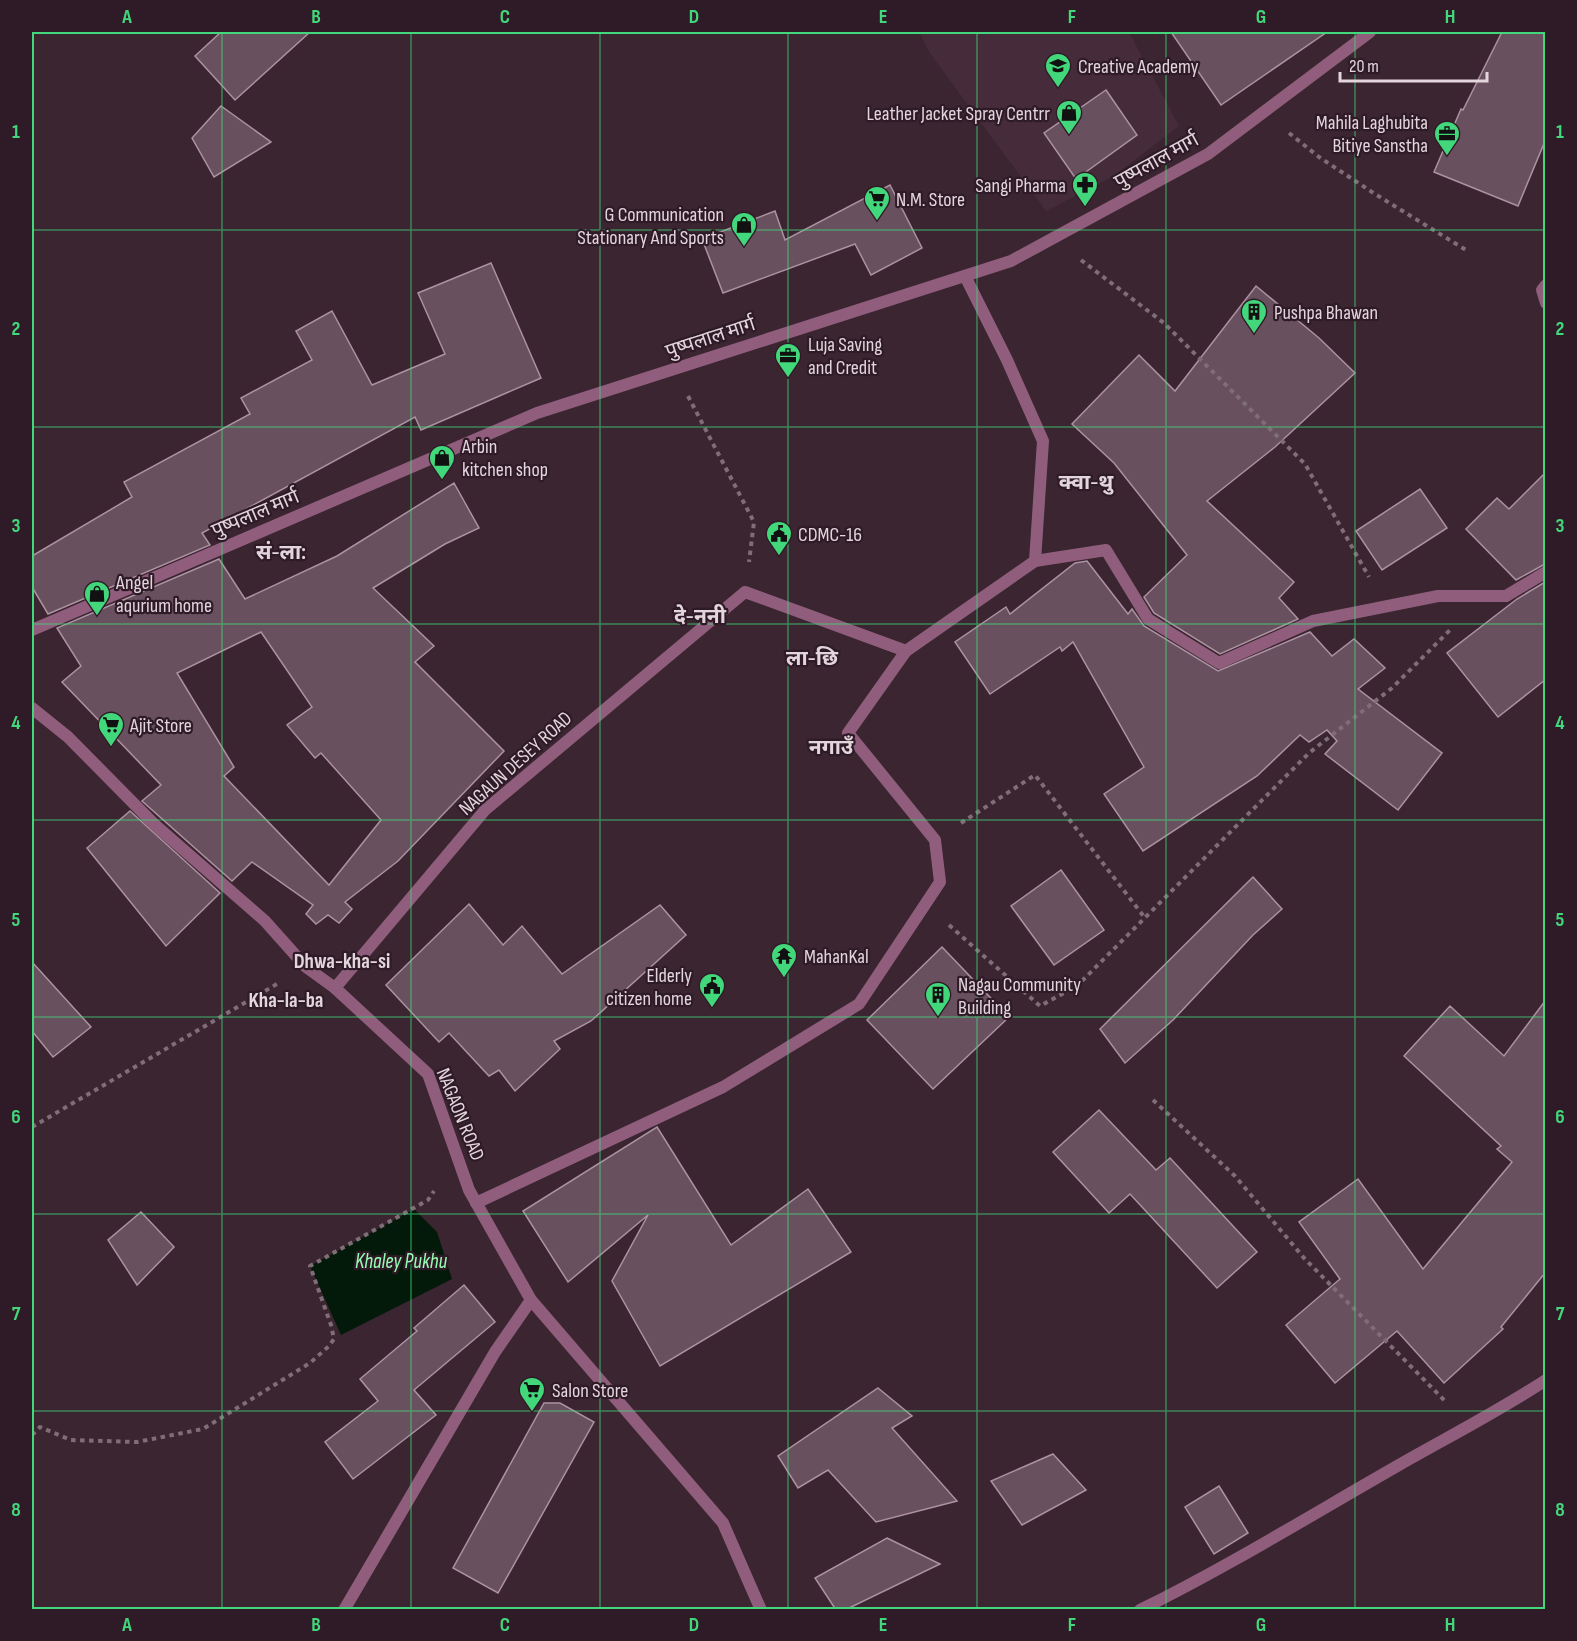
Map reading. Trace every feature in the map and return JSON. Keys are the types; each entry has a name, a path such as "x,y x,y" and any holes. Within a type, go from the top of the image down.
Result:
{"street":[{"name":"पुष्पलाल मार्ग","path":"32,630 537,413 1011,261 1208,154 1370,32"},
{"path":"965,276 1007,360 1043,441 1035,561"},
{"path":"1545,285 1542,290 1545,303"},
{"path":"476,1203 723,1087 859,1004 940,882 935,840 848,733 906,651 1035,561 1106,550 1148,619 1219,663 1313,621 1438,596 1506,596 1545,572"},
{"path":"745,592 906,651"},
{"name":"NAGAUN DESEY ROAD","path":"335,988 485,810 745,592"},
{"name":"NAGAON ROAD","path":"32,708 68,737 154,824 265,921 306,967 335,988 429,1074 476,1203 531,1300 723,1523 761,1610"},
{"path":"344,1610 495,1352 531,1300"},
{"path":"1140,1610 1267,1543 1515,1401 1545,1380"}],"path":[{"path":"1269,109 1283,128 1319,157 1466,250"},
{"path":"1053,238 1164,323 1305,464 1386,607"},
{"path":"674,369 754,522 745,592"},
{"path":"926,904 1040,1006 1077,986 1309,753 1392,688 1484,596"},
{"path":"935,840 1035,775 1145,918"},
{"path":"32,1127 306,967"},
{"path":"1153,1100 1234,1176 1304,1258 1470,1426"},
{"path":"32,1436 40,1427 71,1440 137,1442 202,1429 310,1363 334,1339 332,1325 310,1266 428,1200 458,1156"}],"shaded area":[{"name":"Creative Academy","path":"919,32 1129,32 1179,126 1114,176 1046,211 929,52"}],"water":[{"name":"Khaley Pukhu","path":"414,1209 437,1232 452,1279 341,1335 310,1266"}],"building":[{"path":"221,32 310,32 235,100 195,56"},
{"path":"1171,32 1327,32 1221,105"},
{"path":"1502,32 1545,32 1545,141 1518,206 1434,172 1461,109 1463,110"},
{"path":"1106,90 1137,135 1076,179 1044,133"},
{"path":"221,106 271,142 214,177 192,138"},
{"path":"890,185 922,248 871,275 855,244 723,293 702,239 775,211 785,240"},
{"path":"491,263 541,378 421,430 415,417 202,533 210,545 48,614 32,587 32,556 132,497 124,482 250,414 241,398 312,360 296,331 332,311 372,385 445,354 418,293"},
{"path":"1256,286 1319,338 1355,373 1275,447 1207,501 1294,582 1279,598 1298,619 1220,654 1154,613 1144,597 1187,555 1114,463 1072,424 1139,355 1175,391"},
{"path":"1545,473 1545,564 1516,580 1466,529 1497,498 1509,509"},
{"path":"454,483 479,528 445,544 373,588 434,646 415,662 504,751 398,861 345,902 352,909 339,923 328,915 316,924 306,914 313,905 252,862 232,881 142,801 161,785 62,682 81,666 57,628 219,559 245,599 337,556","holes":["261,632 312,707 287,725 315,758 321,753 381,820 329,885 224,776 234,767 177,673"]},
{"path":"1420,489 1447,528 1382,570 1356,531"},
{"path":"1087,561 1128,614 1132,609 1144,626 1218,671 1310,632 1332,656 1354,639 1385,668 1358,689 1442,753 1398,810 1325,754 1337,741 1327,730 1309,742 1300,735 1257,776 1143,851 1104,794 1144,767 1073,642 1062,651 1060,647 990,694 955,642 1006,607 1010,614 1075,563"},
{"path":"1545,582 1545,680 1498,717 1447,653 1517,599"},
{"path":"130,811 220,893 166,946 87,848"},
{"path":"1061,870 1104,930 1054,965 1011,906"},
{"path":"1253,877 1282,909 1253,935 1173,1020 1125,1063 1100,1029"},
{"path":"469,904 503,945 522,926 562,974 660,905 686,935 591,1021 554,1041 560,1049 515,1091 499,1070 489,1076 449,1033 439,1042 386,985"},
{"name":"Nagau Community Building","path":"942,947 1009,1017 933,1089 867,1020"},
{"path":"32,962 91,1027 53,1057 32,1031"},
{"path":"1545,1001 1545,1273 1501,1327 1503,1329 1444,1383 1397,1331 1335,1383 1286,1325 1340,1279 1299,1222 1358,1179 1423,1269 1512,1162 1497,1149 1501,1146 1404,1056 1450,1006 1504,1056"},
{"path":"1099,1110 1156,1170 1170,1158 1257,1252 1217,1288 1130,1194 1109,1213 1053,1152"},
{"path":"657,1127 731,1245 808,1189 851,1252 660,1366 612,1281 648,1215 568,1282 523,1211"},
{"path":"141,1212 174,1247 137,1285 108,1240"},
{"path":"464,1285 495,1322 414,1390 436,1415 353,1479 325,1442 378,1401 360,1379 417,1331 414,1328"},
{"path":"878,1388 912,1416 892,1428 957,1501 876,1522 828,1470 798,1488 778,1456"},
{"path":"544,1403 560,1403 594,1422 498,1593 453,1568"},
{"path":"1053,1454 1086,1490 1022,1525 991,1481"},
{"path":"1219,1486 1248,1533 1214,1554 1185,1507"},
{"path":"887,1538 940,1564 845,1610 836,1610 815,1578"}],"place":[{"name":"Creative Academy","path":"1058,89"},
{"name":"Leather Jacket Spray Centrr","path":"1069,136"},
{"name":"Mahila Laghubita Bitiye Sanstha","path":"1447,157"},
{"name":"Sangi Pharma","path":"1085,208"},
{"name":"N.M. Store","path":"877,222"},
{"name":"G Communication Stationary And Sports","path":"744,248"},
{"name":"Pushpa Bhawan","path":"1254,335"},
{"name":"Luja Saving and Credit","path":"788,379"},
{"name":"Arbin kitchen shop","path":"442,481"},
{"name":"CDMC-16","path":"779,557"},
{"name":"Angel aqurium home","path":"97,617"},
{"name":"Ajit Store","path":"111,748"},
{"name":"MahanKal","path":"784,979"},
{"name":"Elderly citizen home","path":"712,1009"},
{"name":"Nagau Community Building","path":"938,1018"},
{"name":"Salon Store","path":"532,1413"}],"district":[{"name":"क्वा-थु","path":"1086,482"},
{"name":"सं-ला:","path":"281,552"},
{"name":"दे-ननी","path":"700,616"},
{"name":"ला-छि","path":"812,658"},
{"name":"नगाउँ","path":"831,747"},
{"name":"Dhwa-kha-si","path":"342,961"},
{"name":"Kha-la-ba","path":"286,1000"}]}
